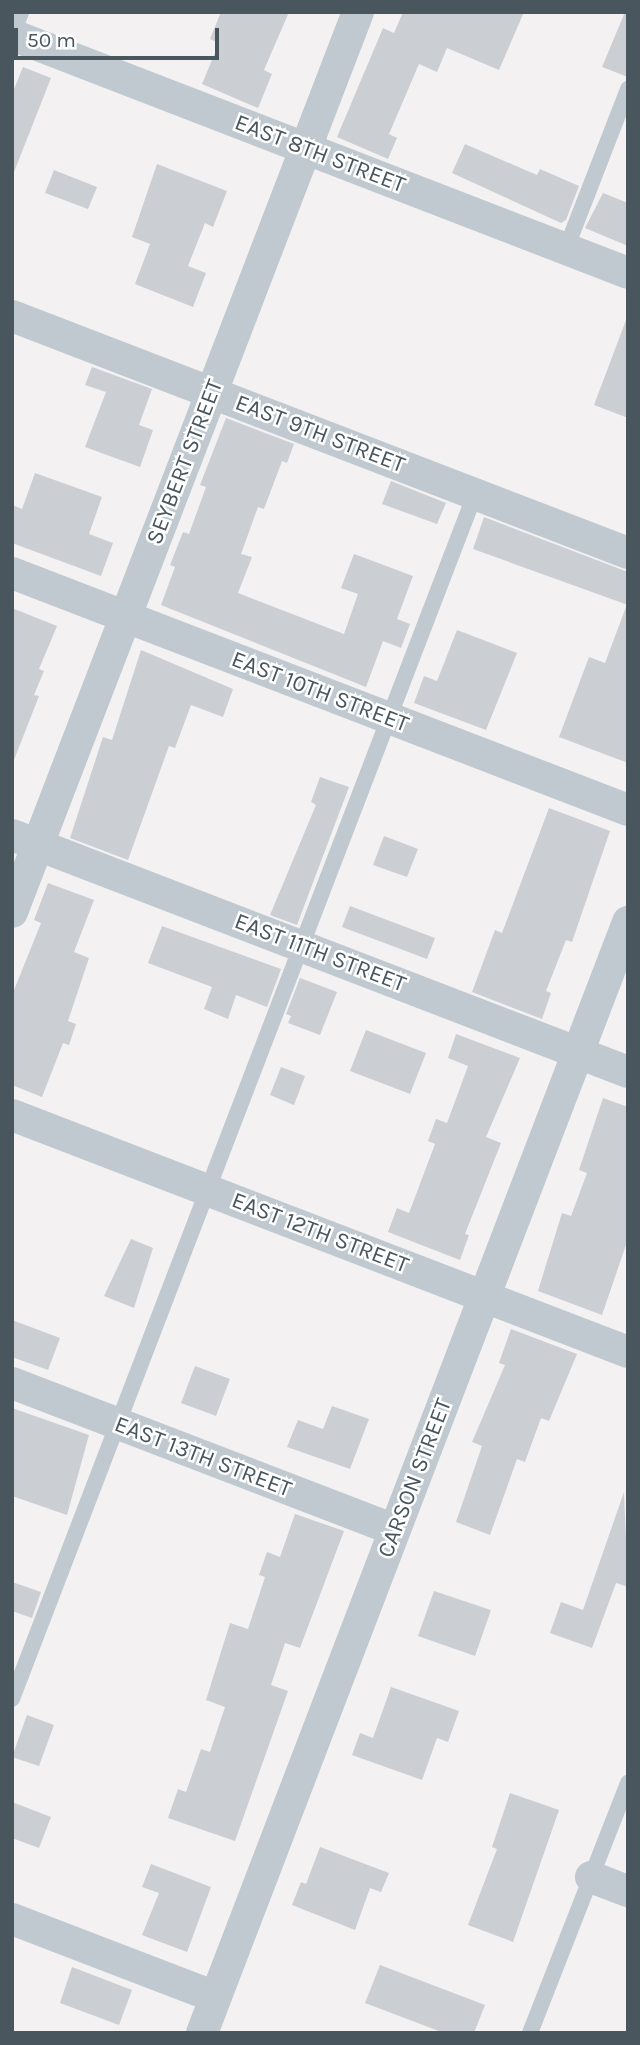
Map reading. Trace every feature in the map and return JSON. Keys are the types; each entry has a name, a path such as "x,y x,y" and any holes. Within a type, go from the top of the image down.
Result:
{"street":[{"name":"SEYBERT STREET","path":"12,912 25,840 125,617 358,12"},
{"name":"EAST 8TH STREET","path":"12,36 628,273"},
{"name":"EAST 9TH STREET","path":"12,316 628,553"},
{"name":"EAST 10TH STREET","path":"12,573 628,810"},
{"name":"EAST 11TH STREET","path":"25,840 628,1072"},
{"name":"CARSON STREET","path":"202,2033 628,922"},
{"name":"EAST 12TH STREET","path":"12,1115 628,1352"},
{"name":"EAST 13TH STREET","path":"12,1383 394,1530"},
{"path":"592,1877 628,1892"},
{"path":"12,1919 215,1997"}],"lane":[{"path":"12,36 22,12"},
{"path":"566,249 628,89"},
{"path":"12,1699 475,494"},
{"path":"530,2033 628,1783"}],"building":[{"path":"221,12 289,12 264,70 272,74 258,108 202,84 219,43 210,39"},
{"path":"403,12 524,12 499,70 447,48 437,72 419,64 389,134 397,138 388,159 337,137 383,28 394,33"},
{"path":"625,12 628,12 628,77 602,67"},
{"path":"23,67 51,78 14,172 12,94"},
{"path":"465,144 537,175 540,169 579,186 566,220 561,223 452,173"},
{"path":"157,164 227,191 213,227 205,223 188,266 206,273 193,307 135,284 150,244 132,237"},
{"path":"54,170 97,187 88,209 45,193"},
{"path":"603,193 628,203 628,246 585,228"},
{"path":"628,320 628,418 594,405"},
{"path":"92,367 152,389 139,425 153,430 140,467 85,447 106,392 85,385"},
{"path":"226,418 294,444 287,463 282,461 264,509 258,507 241,554 252,557 238,593 344,634 358,594 341,588 354,554 413,576 397,619 410,624 401,648 383,641 366,687 161,605 175,567 170,565 183,532 189,534 206,487 200,485"},
{"path":"35,473 102,497 89,534 113,543 101,576 12,543 12,505 22,509"},
{"path":"391,481 446,503 437,524 382,504"},
{"path":"484,517 628,572 628,605 473,549"},
{"path":"626,607 628,763 559,737 589,657 605,663"},
{"path":"12,608 57,626 39,669 44,671 34,695 39,696 14,760"},
{"path":"457,630 517,653 486,730 414,703 424,676 437,681"},
{"path":"141,650 233,689 223,717 191,705 175,748 169,746 128,860 70,838 103,737 112,740"},
{"path":"320,777 349,787 297,925 270,915 316,805 311,802"},
{"path":"549,808 610,831 572,942 566,940 546,991 551,993 542,1019 472,992 495,930 502,933"},
{"path":"384,836 418,849 407,877 373,865"},
{"path":"48,883 94,900 74,952 89,958 68,1021 76,1024 69,1045 63,1043 42,1097 12,1085 12,995 41,923 34,920"},
{"path":"350,906 435,938 427,959 342,927"},
{"path":"162,926 281,969 267,1007 236,995 228,1019 204,1009 212,987 148,963"},
{"path":"300,978 337,992 320,1035 288,1023 291,1016 286,1014"},
{"path":"366,1030 426,1053 410,1094 350,1071"},
{"path":"456,1034 520,1058 486,1137 501,1143 465,1234 469,1235 460,1260 388,1232 397,1208 409,1213 435,1144 428,1141 436,1119 447,1123 468,1066 448,1058"},
{"path":"281,1067 305,1076 294,1105 270,1095"},
{"path":"603,1098 628,1107 628,1239 602,1315 538,1291 562,1213 571,1216 587,1173 579,1170"},
{"path":"131,1239 153,1248 134,1308 104,1296"},
{"path":"12,1320 60,1338 48,1370 12,1357"},
{"path":"511,1329 577,1354 549,1421 541,1418 525,1462 517,1459 490,1535 456,1522 482,1446 472,1442 505,1365 499,1363"},
{"path":"195,1366 230,1379 216,1416 181,1403"},
{"path":"332,1406 369,1419 350,1469 287,1447 298,1420 323,1429"},
{"path":"12,1408 89,1435 67,1515 12,1496"},
{"path":"624,1492 628,1587 616,1583 592,1648 550,1633 561,1602 583,1610"},
{"path":"295,1514 344,1531 300,1648 285,1643 271,1685 288,1691 235,1841 168,1818 178,1789 186,1792 201,1749 210,1752 225,1707 206,1700 230,1623 248,1629 265,1577 259,1575 267,1552 280,1557"},
{"path":"12,1582 41,1592 32,1618 12,1611"},
{"path":"434,1591 491,1610 475,1656 418,1636"},
{"path":"391,1687 459,1711 448,1742 437,1738 422,1780 352,1755 360,1733 373,1738"},
{"path":"27,1715 54,1725 39,1766 12,1757"},
{"path":"510,1793 559,1810 513,1942 468,1925 497,1849 492,1847"},
{"path":"12,1802 51,1817 39,1848 12,1838"},
{"path":"320,1847 389,1873 381,1892 370,1888 355,1930 292,1905 301,1882 306,1884"},
{"path":"151,1864 211,1887 187,1952 142,1935 159,1893 142,1887"},
{"path":"380,1965 485,2005 474,2033 444,2033 365,2003"},
{"path":"72,1967 132,1990 119,2025 60,2003"}]}
